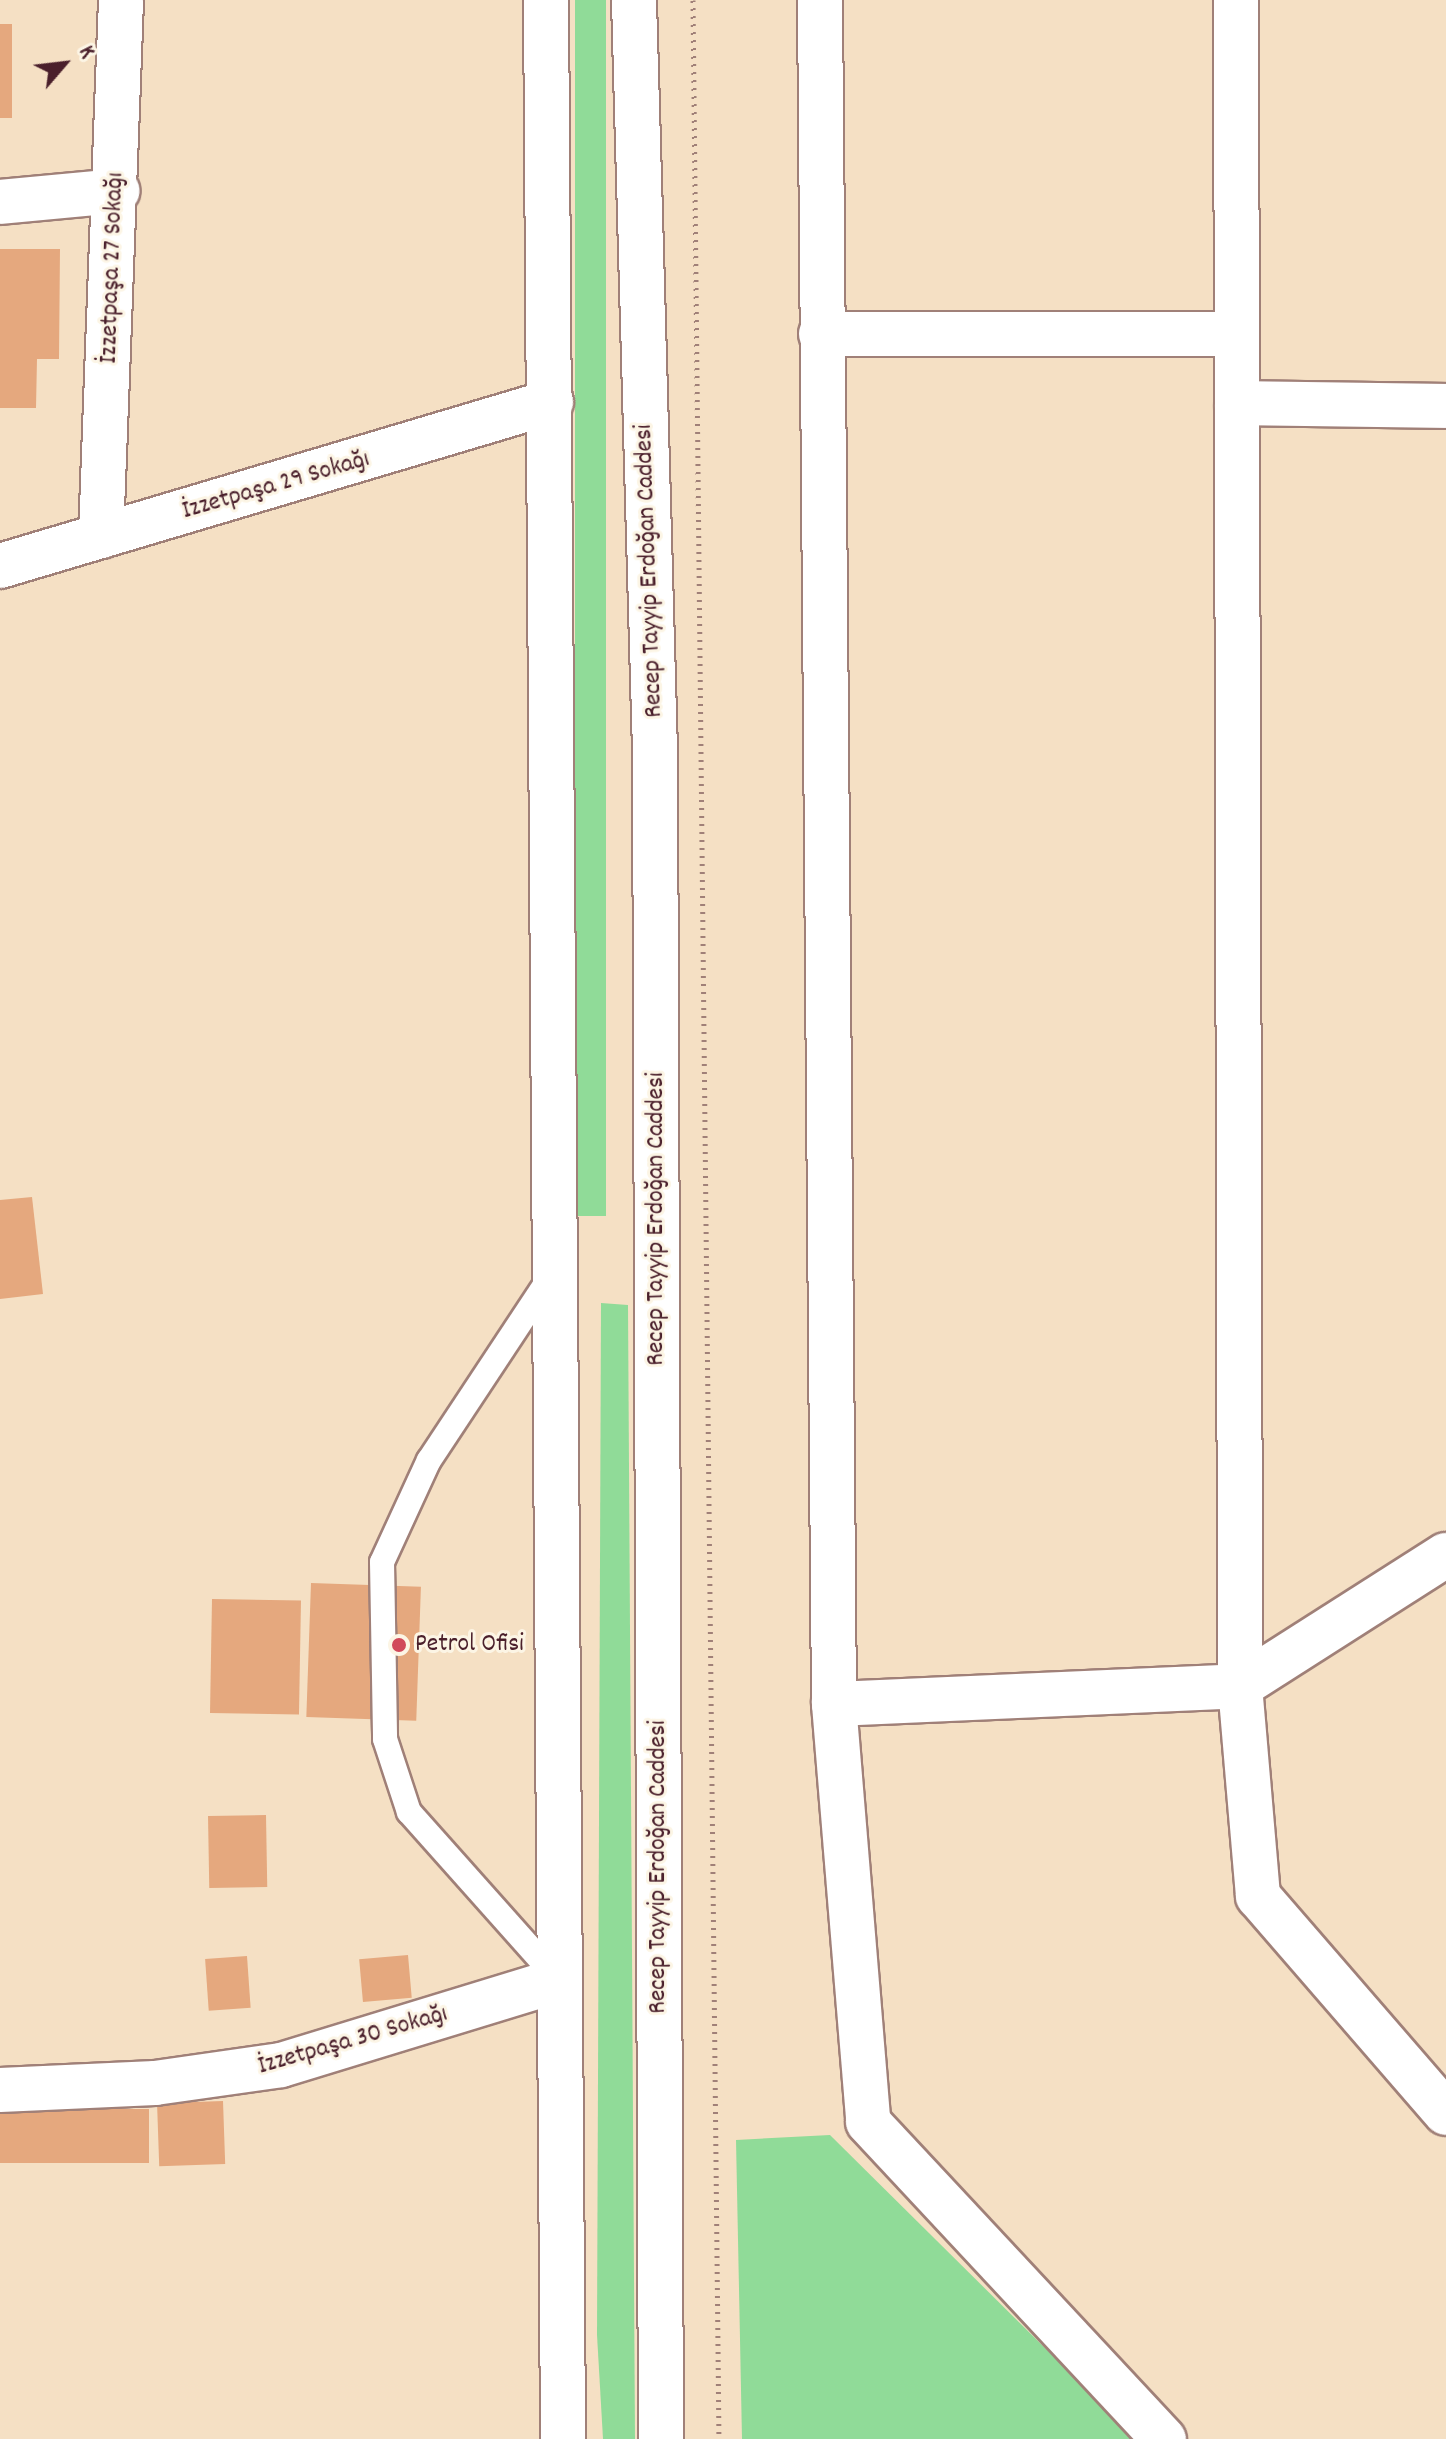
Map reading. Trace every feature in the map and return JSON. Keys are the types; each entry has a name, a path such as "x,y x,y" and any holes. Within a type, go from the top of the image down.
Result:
{"street":[{"name":"İzzetpaşa 27 Sokağı","path":"101,536 117,191 121,0"},
{"path":"546,0 563,2439"},
{"name":"Recep Tayyip Erdoğan Caddesi","path":"634,0 655,750 661,2439"},
{"path":"820,0 834,1704 868,2122 1164,2439"},
{"path":"1236,0 1240,1686 1258,1896 1446,2113"},
{"path":"0,202 117,191"},
{"path":"821,334 1237,334"},
{"name":"İzzetpaşa 29 Sokağı","path":"0,566 551,402"},
{"path":"1237,403 1446,406"},
{"path":"834,1704 1240,1686 1446,1555"},
{"name":"İzzetpaşa 30 Sokağı","path":"0,2090 155,2083 281,2065 559,1980"}],"lane":[{"path":"555,1271 429,1460 382,1562 385,1739 409,1812 559,1980"}],"path":[{"path":"693,0 719,2439"}],"green space":[{"path":"575,0 606,0 606,1216 575,1216"},
{"path":"601,1303 628,1305 635,2439 603,2439 597,2335"},
{"path":"830,2135 1137,2439 742,2439 736,2140"}],"building":[{"path":"0,24 12,24 12,118 0,118"},
{"path":"0,249 60,249 59,359 37,359 36,408 0,408"},
{"path":"32,1197 43,1294 0,1299 0,1200"},
{"path":"311,1583 421,1587 416,1721 306,1717"},
{"path":"212,1599 301,1601 299,1715 210,1713"},
{"path":"266,1815 267,1887 209,1888 208,1816"},
{"path":"408,1955 412,1998 363,2002 359,1959"},
{"path":"247,1956 251,2008 209,2011 205,1959"},
{"path":"223,2101 225,2164 159,2166 157,2103"},
{"path":"0,2109 149,2109 149,2163 0,2163"}],"place":[{"name":"Petrol Ofisi","path":"399,1645"}]}
